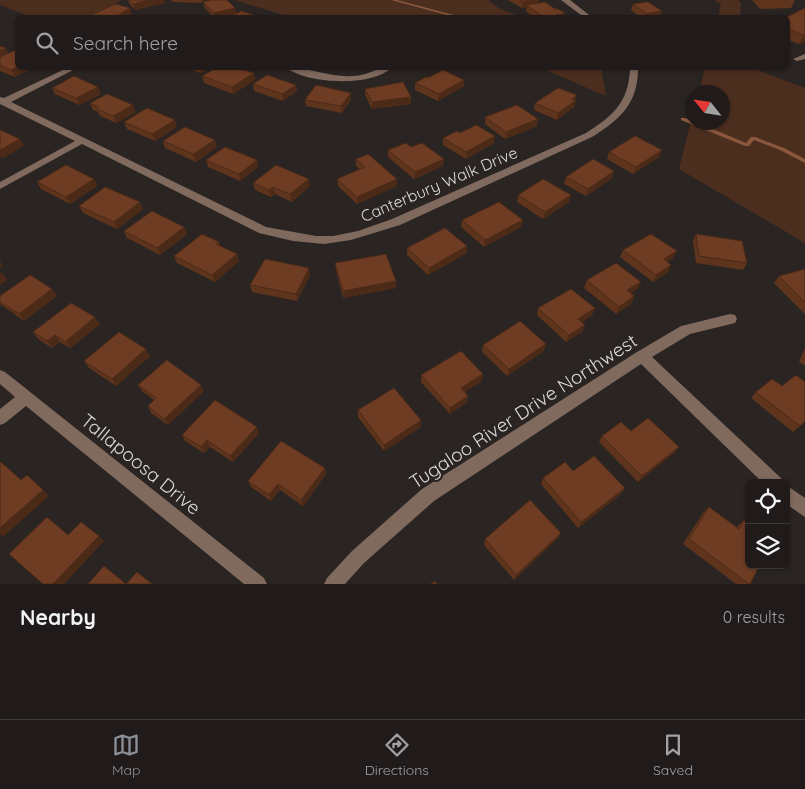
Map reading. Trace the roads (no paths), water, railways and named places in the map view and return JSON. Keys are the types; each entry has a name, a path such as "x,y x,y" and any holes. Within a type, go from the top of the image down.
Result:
{"street":[{"path":"565,0 586,15"},
{"path":"1,101 70,70"},
{"path":"298,70 321,76 341,78 379,74 385,70"},
{"name":"Canterbury Walk Drive","path":"1,101 263,230 294,237 325,240 362,233 396,222 589,135 610,123 624,105 631,94 635,81 634,70"},
{"path":"0,186 81,141"},
{"name":"Tugaloo River Drive Northwest","path":"333,584 358,557 428,495 642,356 686,330 730,319"},
{"path":"642,356 771,479"},
{"name":"Tallapoosa Drive","path":"0,376 258,584"},
{"path":"0,418 26,397"},
{"path":"790,496 805,509"}],"waterway":[{"path":"393,0 452,15"},
{"path":"683,119 747,145 753,138 782,149 805,161"}]}
